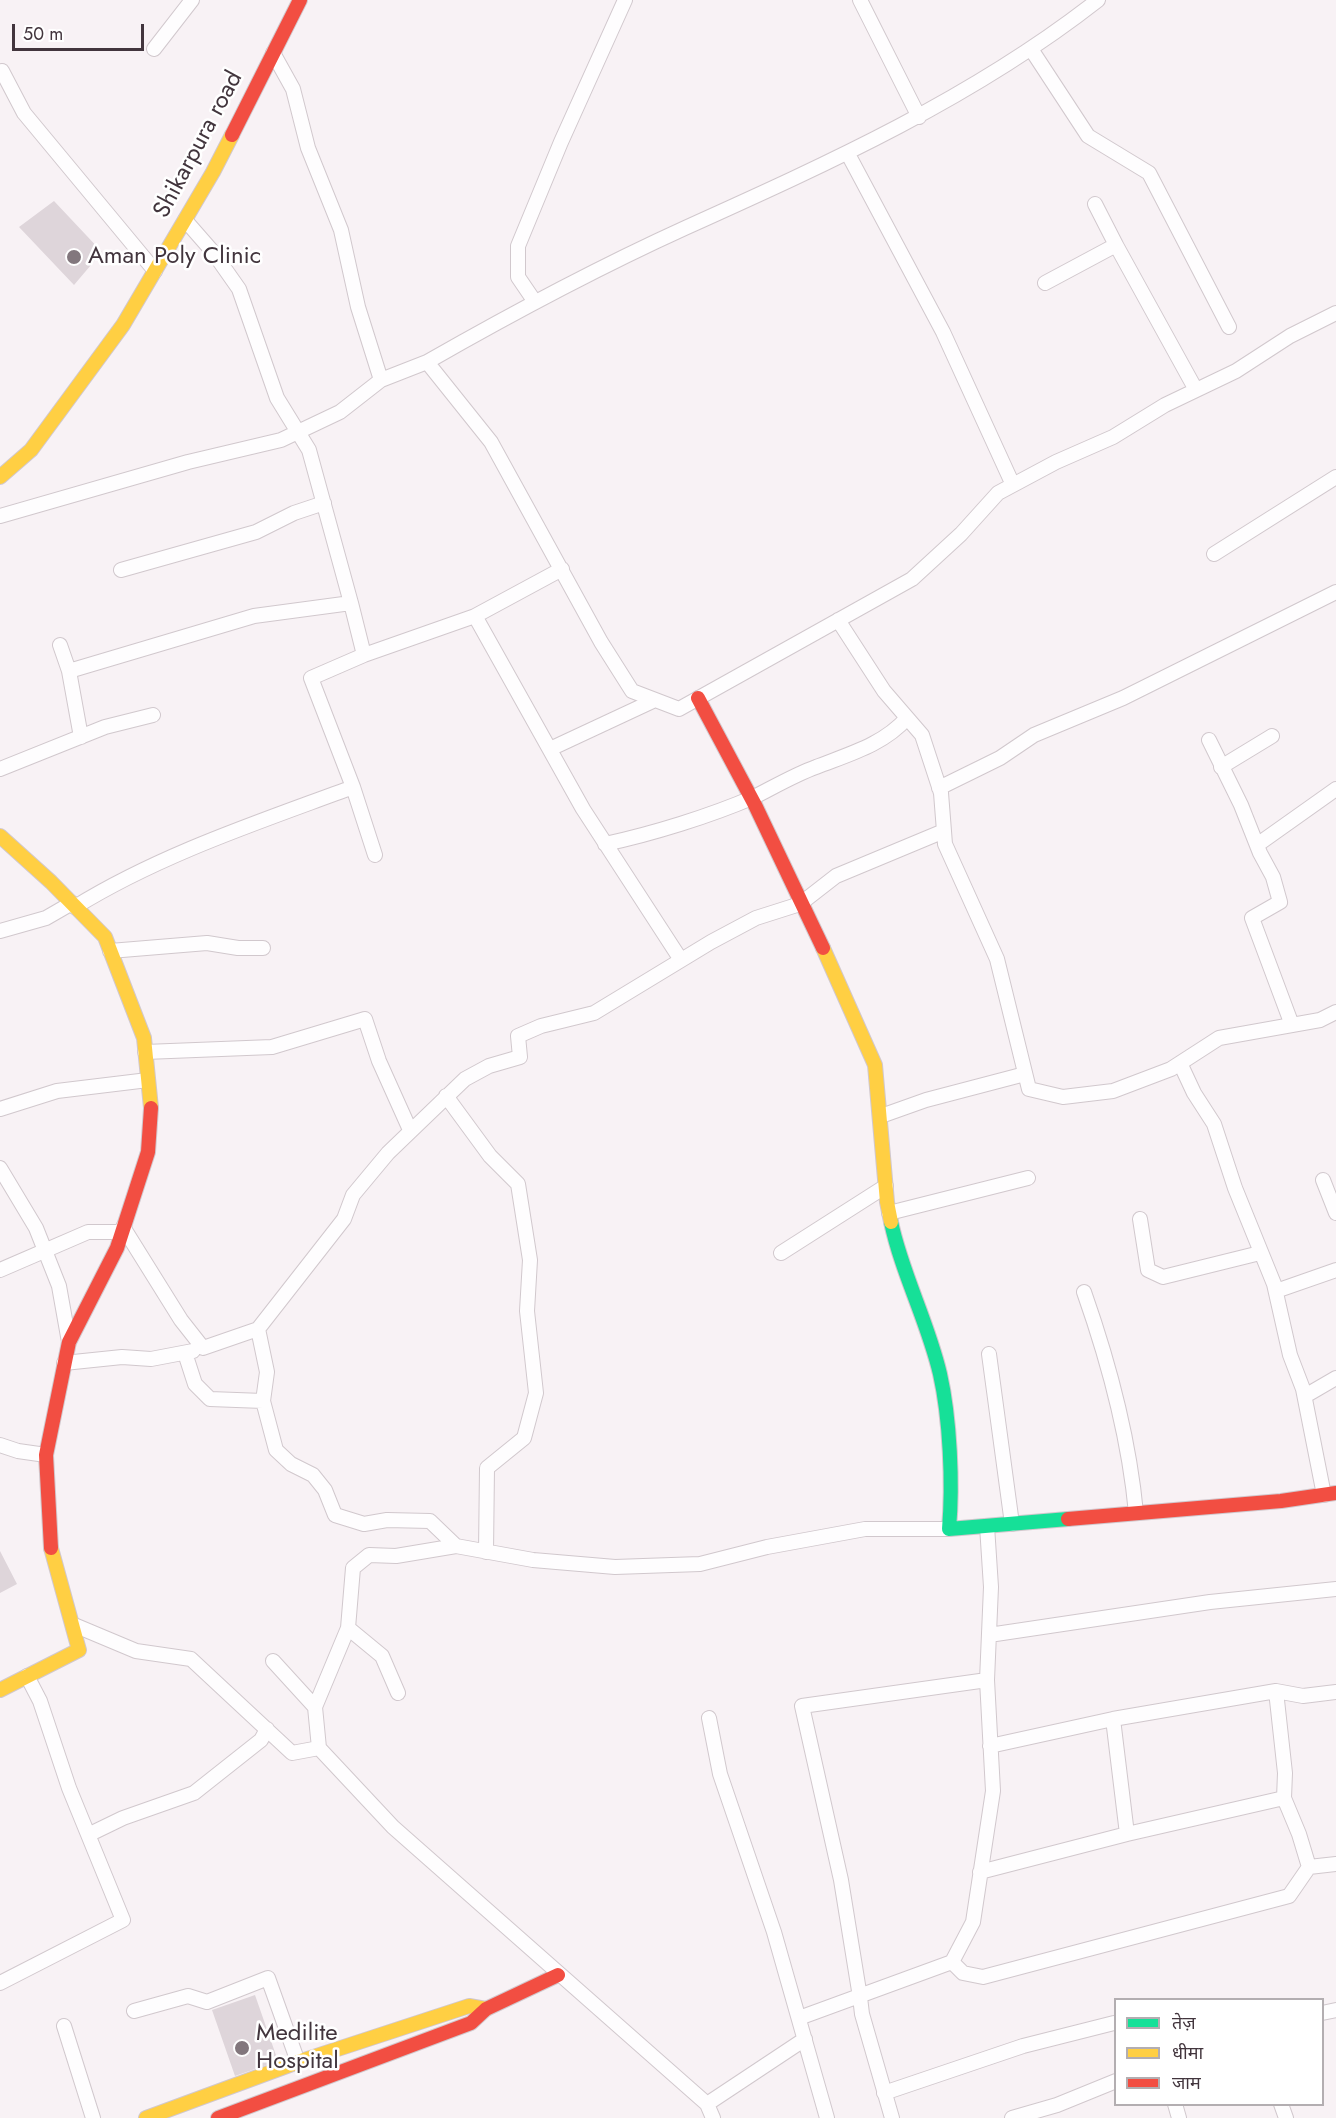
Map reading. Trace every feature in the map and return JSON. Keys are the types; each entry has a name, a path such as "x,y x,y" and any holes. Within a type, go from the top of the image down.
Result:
{"street":[{"path":"154,49 192,0"},
{"name":"Shikarpura road","path":"0,477 31,450 123,325 213,172 300,0"},
{"path":"535,302 518,277 518,246 561,142 625,0"},
{"path":"860,0 919,117"},
{"path":"0,516 189,462 281,440 340,412 381,380 427,362 535,302 684,228 848,154 919,117 1031,49 1098,0"},
{"path":"1031,49 1088,136 1149,172 1229,327"},
{"path":"273,53 293,89 308,148 341,230 358,307 381,380"},
{"path":"2,71 24,113 155,271"},
{"path":"848,154 944,332 1013,485"},
{"path":"1095,204 1196,390"},
{"path":"185,220 213,252 239,289 277,398 309,450 364,655"},
{"path":"1045,283 1116,244"},
{"path":"427,362 491,442 601,642 632,691 679,708 912,579 961,534 998,493 1113,437 1165,405 1236,371 1290,336 1336,313"},
{"path":"1214,554 1336,477"},
{"path":"121,570 256,532 294,513 324,503"},
{"path":"375,855 353,788 311,678 364,655 475,616 562,569"},
{"path":"939,788 1000,758 1034,735 1123,698 1336,592"},
{"path":"69,671 254,616 351,603"},
{"path":"475,616 605,844 681,960"},
{"path":"838,620 884,691 922,735 939,788 945,844 997,959 1029,1089 1063,1097 1113,1091 1180,1063 1219,1038 1320,1020 1336,1012"},
{"path":"60,645 69,671 81,737"},
{"path":"698,698 751,798 845,996 875,1065 889,1213 896,1245 908,1274 940,1373 945,1400 951,1506 949,1529"},
{"path":"549,749 655,700"},
{"path":"0,770 81,737 153,715"},
{"path":"605,844 645,836 751,798 815,767 854,755 898,728 907,718"},
{"path":"1221,767 1272,736"},
{"path":"1209,740 1273,877 1280,902 1252,918 1292,1025"},
{"path":"0,931 46,918 192,847 353,788"},
{"path":"1257,844 1336,789"},
{"path":"64,1363 122,1357 151,1359 203,1348 258,1329 344,1219 353,1195 410,1130 465,1079 481,1070 520,1057 518,1036 541,1026 594,1012 756,918 800,904 836,876 944,831"},
{"path":"0,836 105,937 144,1038 151,1104 148,1152 117,1248 69,1341 46,1455 51,1550 74,1625 79,1650 0,1690"},
{"path":"111,951 207,944 263,948"},
{"path":"145,1052 272,1047 365,1019 380,1061 410,1130"},
{"path":"713,2118 707,2104 558,1975 393,1827 319,1748 315,1707 348,1628 353,1568 369,1555 396,1556 456,1546 533,1560 615,1567 700,1564 767,1547 864,1528 949,1529 1136,1514 1330,1494 1305,1396 1290,1355 1276,1291 1214,1124 1194,1093 1180,1063"},
{"path":"881,1116 926,1100 1025,1074"},
{"path":"0,1109 57,1091 148,1080"},
{"path":"446,1096 490,1156 518,1184 530,1260 527,1311 536,1393 524,1437 487,1468 486,1552"},
{"path":"0,1168 36,1228 46,1252 59,1286 69,1341"},
{"path":"889,1213 1028,1178"},
{"path":"1323,1180 1336,1213"},
{"path":"781,1252 886,1186"},
{"path":"1140,1219 1148,1270 1163,1277 1260,1253"},
{"path":"0,1270 88,1232 123,1229"},
{"path":"123,1229 181,1320 203,1348"},
{"path":"1276,1291 1336,1270"},
{"path":"1084,1292 1109,1366 1133,1483 1136,1514"},
{"path":"258,1329 267,1372 263,1401 276,1450 291,1464 314,1475 325,1490 335,1515 364,1524 387,1520 430,1521 456,1546"},
{"path":"185,1353 195,1384 210,1399 263,1401"},
{"path":"989,1354 1012,1524"},
{"path":"1305,1396 1336,1378"},
{"path":"0,1445 46,1455"},
{"path":"799,2018 952,1962 973,1922 993,1791 987,1680 991,1587 987,1526"},
{"path":"989,1635 1210,1602 1336,1589"},
{"path":"74,1625 136,1651 191,1659 292,1753 319,1748"},
{"path":"348,1628 382,1656 398,1693"},
{"path":"273,1661 315,1707"},
{"path":"0,1983 123,1920 109,1891 90,1834 69,1788 40,1701 27,1676"},
{"path":"892,2118 860,1997 841,1880 802,1706 987,1680"},
{"path":"990,1746 1113,1719 1275,1691 1303,1696 1336,1692"},
{"path":"1275,1691 1285,1773 1284,1798 1299,1834 1309,1867"},
{"path":"709,1718 720,1774 774,1932 827,2118"},
{"path":"1113,1719 1127,1834"},
{"path":"90,1834 133,1814 194,1793 261,1740 267,1729"},
{"path":"980,1872 1127,1834 1284,1798"},
{"path":"952,1962 963,1974 982,1977 1289,1896 1309,1867 1336,1864"},
{"path":"218,2118 246,2113 471,2023 486,2009 558,1975"},
{"path":"134,2011 188,1996 207,2002 268,1978 298,2062"},
{"path":"146,2118 298,2062 469,2006 486,2009"},
{"path":"885,2093 1023,2046 1114,2023"},
{"path":"64,2026 93,2118"},
{"path":"707,2104 805,2039"},
{"path":"1012,2118 1057,2105 1114,2082"}],"building":[{"path":"54,201 102,252 74,285 19,227"},
{"path":"0,1551 17,1584 0,1593"},
{"path":"255,1995 278,2061 235,2076 212,2010"}],"traffic: fast":[{"path":"891,1222 940,1374 950,1451 949,1529 1068,1519"}],"traffic: slow":[{"path":"0,477 31,450 123,325 213,172 232,135"},
{"path":"0,836 51,882 105,937 144,1038 151,1108"},
{"path":"823,948 875,1065 887,1202 891,1222"},
{"path":"0,1690 79,1650 51,1548"},
{"path":"146,2118 298,2062 469,2006 486,2009"}],"traffic: jam":[{"path":"232,135 300,0"},
{"path":"698,698 755,805 823,948"},
{"path":"51,1548 46,1455 69,1342 117,1248 148,1152 151,1108"},
{"path":"1068,1519 1281,1501 1336,1493"},
{"path":"218,2118 471,2023 486,2009 558,1975"}],"place":[{"name":"Aman Poly Clinic","path":"74,257"},
{"name":"Medilite Hospital","path":"242,2048"}]}
